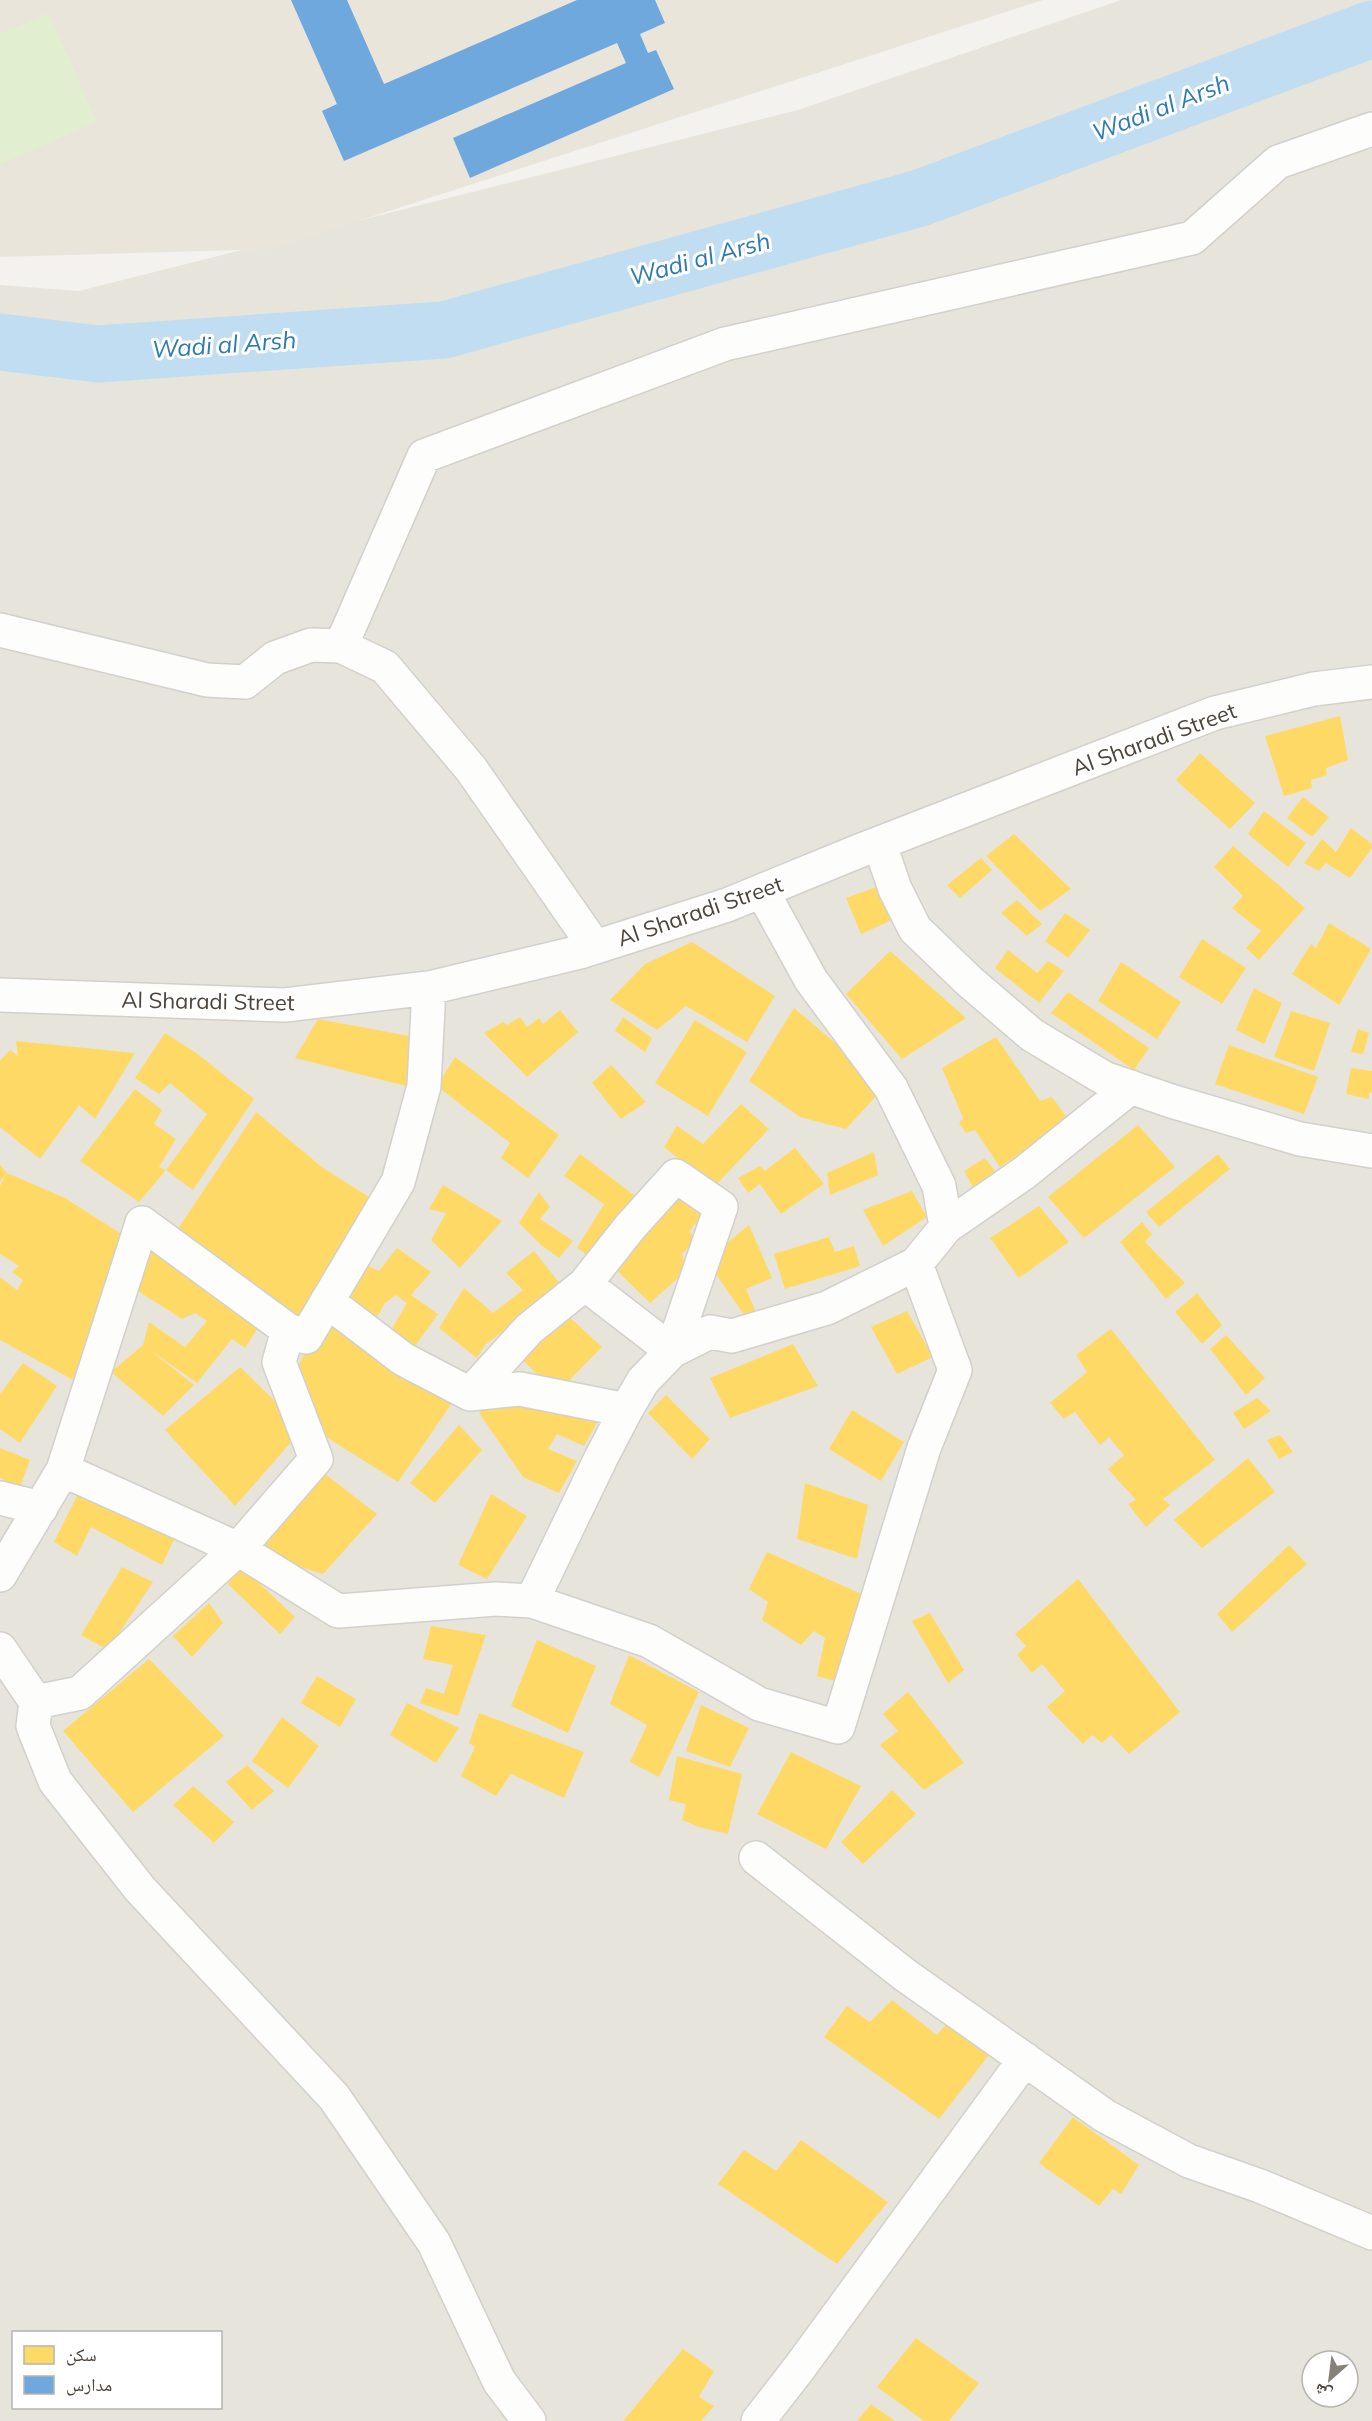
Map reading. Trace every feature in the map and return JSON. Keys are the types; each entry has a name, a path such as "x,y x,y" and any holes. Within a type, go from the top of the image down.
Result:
{"street":[{"path":"341,646 423,456 725,344 1192,238 1278,162 1372,129"},
{"path":"0,630 207,680 244,682 275,658 311,645 341,646 385,667 471,769 595,947"},
{"name":"Al Sharadi Street","path":"0,995 285,1005 429,988 595,947 727,905 1215,713 1314,689 1372,682"},
{"path":"880,844 896,889 915,929 969,981 1032,1035 1104,1077 1171,1101 1300,1139 1372,1151"},
{"path":"762,891 811,980 891,1088 939,1186 945,1227"},
{"path":"0,1575 63,1470 142,1223 288,1330 306,1337 398,1182 424,1086 429,988"},
{"path":"532,1601 626,1410 643,1381 672,1351 710,1332 732,1336 827,1308 916,1264 945,1227 1024,1173 1131,1087"},
{"path":"470,1394 529,1329 585,1284 630,1227 676,1176 721,1207 672,1351"},
{"path":"63,1470 238,1549 338,1611 496,1599 532,1601 649,1641 759,1704 838,1727 924,1448 955,1370 916,1264"},
{"path":"585,1284 672,1351"},
{"path":"327,1300 403,1359 470,1394 520,1389 626,1410"},
{"path":"36,1702 80,1693 238,1549 316,1459 279,1362 288,1330"},
{"path":"0,1498 41,1508"},
{"path":"0,1649 36,1702 33,1726 55,1781 140,1889 334,2097 434,2243 499,2381 529,2421"},
{"path":"756,1858 905,1975 1106,2116 1189,2161 1260,2186 1372,2233"},
{"path":"758,2421 1025,2059"}],"shaded area":[{"path":"0,0 1043,0 271,249 0,257"},
{"path":"1121,0 1372,0 1372,2421 0,2421 0,285 79,291 798,110"}],"green space":[{"path":"49,13 97,122 0,164 0,34"}],"building: سكن":[{"path":"1340,716 1348,760 1326,768 1327,775 1311,780 1312,788 1284,796 1265,736"},
{"path":"1200,753 1255,803 1230,829 1176,780"},
{"path":"1303,797 1329,817 1312,837 1287,818"},
{"path":"1264,811 1306,843 1288,867 1248,834"},
{"path":"1351,828 1372,844 1372,848 1350,878 1326,863 1319,871 1304,863 1322,839 1336,852"},
{"path":"1014,834 1071,889 1040,911 986,856"},
{"path":"1233,846 1305,908 1259,960 1246,948 1261,931 1232,908 1243,896 1214,867"},
{"path":"981,858 992,870 960,898 947,885"},
{"path":"876,887 892,920 861,934 846,898"},
{"path":"1017,900 1042,924 1027,936 1001,913"},
{"path":"1065,913 1090,930 1068,958 1045,941"},
{"path":"1329,923 1371,949 1339,1005 1292,974 1311,944 1316,948"},
{"path":"1202,939 1246,968 1222,1004 1179,977"},
{"path":"692,942 775,996 747,1042 686,1006 657,1030 610,1000 645,964"},
{"path":"1008,950 1037,973 1048,961 1064,971 1039,1003 995,968"},
{"path":"890,951 966,1018 902,1059 846,994"},
{"path":"1121,962 1181,1002 1157,1039 1098,1001"},
{"path":"1254,988 1282,1003 1264,1044 1236,1030"},
{"path":"1068,992 1149,1048 1134,1070 1051,1013"},
{"path":"794,1008 851,1056 880,1092 846,1129 800,1117 749,1081"},
{"path":"560,1010 578,1032 527,1077 484,1033 503,1022 507,1025 520,1017 527,1027 539,1018 543,1024"},
{"path":"1291,1011 1330,1023 1314,1071 1274,1057"},
{"path":"623,1017 652,1038 645,1052 615,1031"},
{"path":"318,1019 420,1038 410,1087 295,1058"},
{"path":"695,1020 747,1052 708,1116 655,1083"},
{"path":"1358,1029 1369,1033 1363,1054 1351,1052"},
{"path":"165,1033 195,1052 254,1099 193,1190 166,1170 207,1114 170,1083 159,1094 135,1078"},
{"path":"996,1037 1040,1101 1052,1097 1069,1120 1000,1167 975,1130 966,1133 959,1123 963,1118 942,1068"},
{"path":"16,1041 135,1053 95,1119 79,1105 40,1159 0,1127 0,1061 10,1050 18,1056"},
{"path":"1229,1045 1318,1077 1304,1114 1215,1084"},
{"path":"455,1057 559,1135 528,1178 501,1158 510,1143 437,1086"},
{"path":"611,1065 646,1102 621,1119 592,1083"},
{"path":"1351,1068 1372,1071 1372,1093 1369,1093 1369,1099 1346,1094"},
{"path":"135,1089 162,1110 154,1124 176,1139 159,1167 166,1170 139,1202 80,1161"},
{"path":"741,1104 769,1129 714,1187 664,1147 677,1126 703,1144"},
{"path":"256,1112 323,1168 374,1200 298,1328 171,1239"},
{"path":"1138,1125 1175,1167 1084,1238 1048,1197"},
{"path":"795,1148 824,1184 781,1214 760,1184 748,1193 738,1178 760,1166 765,1171"},
{"path":"874,1152 878,1175 830,1195 827,1173"},
{"path":"580,1154 635,1196 592,1259 577,1248 604,1204 564,1176"},
{"path":"1218,1154 1230,1169 1159,1227 1146,1212"},
{"path":"985,1158 995,1171 973,1187 964,1171"},
{"path":"0,1165 7,1173 0,1182"},
{"path":"7,1173 65,1198 126,1237 75,1381 0,1340 0,1277 17,1290 23,1280 12,1272 19,1266 0,1254 0,1186"},
{"path":"443,1185 502,1221 460,1268 431,1240 446,1213 429,1209"},
{"path":"685,1190 706,1209 689,1232 698,1239 682,1254 686,1271 650,1303 610,1264"},
{"path":"912,1191 927,1217 883,1246 863,1210"},
{"path":"539,1192 550,1207 540,1219 573,1241 559,1258 541,1245 519,1223"},
{"path":"1039,1206 1069,1242 1019,1278 990,1238"},
{"path":"1142,1222 1152,1234 1145,1242 1185,1283 1166,1299 1120,1242"},
{"path":"749,1225 772,1278 746,1289 756,1312 745,1316 706,1260"},
{"path":"829,1237 835,1252 854,1246 860,1266 785,1289 774,1254"},
{"path":"155,1242 265,1317 245,1348 232,1339 197,1383 150,1350 194,1385 163,1416 111,1372 143,1345 149,1322 185,1347 207,1321 195,1313 182,1319 130,1286"},
{"path":"397,1248 431,1272 411,1295 438,1314 410,1353 387,1337 407,1303 396,1295 385,1303 371,1327 340,1307 364,1264 379,1271"},
{"path":"534,1251 562,1286 485,1345 477,1358 439,1328 464,1288 493,1313 523,1290 506,1273"},
{"path":"1197,1293 1222,1325 1202,1344 1175,1312"},
{"path":"563,1311 602,1347 557,1393 516,1354"},
{"path":"907,1311 933,1357 897,1374 871,1327"},
{"path":"323,1321 452,1403 398,1482 318,1432 294,1373"},
{"path":"1111,1329 1215,1460 1163,1499 1170,1505 1146,1527 1128,1504 1136,1500 1108,1469 1124,1455 1109,1437 1100,1445 1075,1412 1064,1419 1050,1403 1087,1372 1076,1355"},
{"path":"1226,1335 1265,1378 1246,1395 1210,1349"},
{"path":"793,1344 818,1386 730,1418 710,1378"},
{"path":"23,1363 57,1386 20,1443 0,1429 0,1394"},
{"path":"240,1367 282,1408 294,1439 235,1506 165,1430"},
{"path":"496,1395 598,1421 584,1446 557,1434 548,1449 577,1461 559,1493 523,1477 479,1413"},
{"path":"666,1395 710,1439 692,1459 648,1413"},
{"path":"1257,1398 1271,1411 1244,1429 1233,1413"},
{"path":"852,1410 904,1442 881,1481 829,1449"},
{"path":"459,1425 482,1450 435,1503 410,1483"},
{"path":"1280,1435 1293,1452 1279,1459 1267,1440"},
{"path":"0,1448 30,1460 20,1487 0,1478"},
{"path":"1248,1458 1275,1492 1202,1548 1174,1520"},
{"path":"325,1474 377,1514 323,1574 293,1565 258,1545"},
{"path":"805,1483 868,1505 857,1559 797,1539"},
{"path":"82,1486 178,1531 162,1565 91,1527 77,1556 54,1542"},
{"path":"491,1494 527,1516 487,1579 458,1565"},
{"path":"1289,1545 1307,1564 1232,1632 1217,1614"},
{"path":"767,1552 866,1596 839,1682 817,1676 825,1638 814,1631 801,1645 762,1620 768,1602 749,1589"},
{"path":"240,1565 295,1617 280,1634 228,1584"},
{"path":"122,1567 153,1582 108,1650 81,1635"},
{"path":"1078,1579 1180,1712 1129,1754 1111,1735 1102,1743 1092,1735 1083,1744 1047,1707 1065,1691 1042,1664 1032,1673 1017,1655 1026,1646 1015,1634"},
{"path":"209,1603 223,1623 192,1657 173,1636"},
{"path":"930,1613 964,1670 948,1683 912,1621"},
{"path":"431,1626 486,1635 458,1716 420,1703 426,1688 444,1694 453,1665 423,1659"},
{"path":"537,1640 596,1666 568,1733 511,1706"},
{"path":"629,1655 699,1692 659,1777 630,1762 647,1725 610,1704"},
{"path":"149,1659 224,1736 133,1812 63,1731"},
{"path":"317,1676 356,1699 340,1727 301,1703"},
{"path":"908,1692 964,1763 924,1790 880,1745 898,1731 883,1714"},
{"path":"407,1703 459,1728 436,1763 390,1735"},
{"path":"701,1705 749,1728 730,1767 686,1751"},
{"path":"479,1713 584,1752 564,1798 511,1774 496,1796 461,1776 475,1747 469,1743"},
{"path":"282,1717 319,1746 288,1788 252,1761"},
{"path":"791,1752 861,1786 826,1849 757,1814"},
{"path":"677,1756 742,1774 728,1834 682,1820 686,1804 669,1800"},
{"path":"247,1765 274,1791 252,1810 226,1782"},
{"path":"193,1786 234,1822 214,1843 173,1805"},
{"path":"892,1790 916,1814 863,1864 841,1842"},
{"path":"892,2000 937,2035 947,2023 989,2055 939,2119 824,2037 847,2006 870,2022"},
{"path":"1073,2117 1139,2165 1121,2194 1113,2189 1099,2206 1039,2163"},
{"path":"801,2140 888,2202 837,2264 718,2184 744,2150 776,2171"},
{"path":"916,2338 979,2383 949,2421 924,2421 877,2387"},
{"path":"683,2349 714,2371 699,2397 714,2406 701,2421 623,2421"},
{"path":"871,2404 895,2421 857,2421"}],"building: مدارس":[{"path":"291,0 347,0 384,84 577,0 655,0 665,23 640,34 648,53 656,50 674,89 470,178 453,138 626,63 617,43 344,161 322,111 337,104"}],"waterway":[{"name":"Wadi al Arsh","path":"0,342 98,354 444,330 920,198 1372,29"}]}
